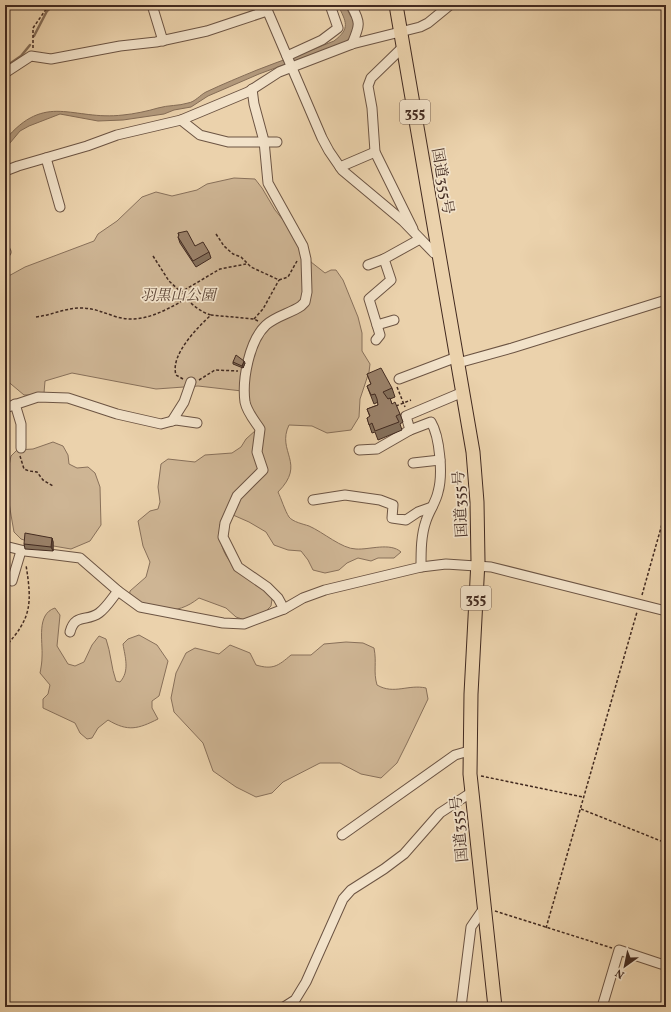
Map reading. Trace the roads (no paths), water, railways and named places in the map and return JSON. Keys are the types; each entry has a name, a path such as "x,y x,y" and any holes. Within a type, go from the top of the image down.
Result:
{"highway":[{"name":"国道355号","path":"396,5 473,452 477,502 478,566 469,751 470,774 495,1007"}],"street":[{"path":"152,5 163,41"},
{"path":"5,171 87,146 116,135 181,120 214,107 252,89 279,72 290,62 338,28 330,5"},
{"path":"351,5 358,19 359,28 352,44"},
{"path":"290,62 352,44 401,32 428,23 450,5"},
{"path":"5,73 31,56 50,59 120,46 163,41 207,31 266,8 329,151 340,167 418,235 437,255 440,255"},
{"path":"404,46 371,78 368,86 372,108 374,152 418,235"},
{"path":"252,89 254,104 264,141 268,183 303,246 306,256 307,284 304,302 297,309 266,325 257,339 246,371 245,402 250,415 260,429 257,452 264,470 237,496 225,523 223,537 224,542 238,567 267,587 278,598 284,609"},
{"path":"181,120 200,135 228,142 276,142"},
{"path":"340,167 374,152"},
{"path":"46,158 60,208"},
{"path":"368,265 384,258 418,235"},
{"path":"376,340 380,335 369,300 391,280 384,258"},
{"path":"399,379 458,360 512,348 666,300"},
{"path":"377,325 394,320"},
{"path":"172,421 184,402 191,382"},
{"path":"410,430 406,416 463,392"},
{"path":"5,408 38,397 68,398 117,414 161,424 172,421 197,422"},
{"path":"15,404 21,424 21,448"},
{"path":"359,450 378,449 410,430 431,422 434,427 440,460 440,483 423,532 421,567"},
{"path":"427,451 429,461"},
{"path":"413,463 440,460"},
{"path":"314,500 345,494 380,500 393,505 392,518 406,520 412,518 418,512 432,507"},
{"path":"5,546 23,551 80,558 118,591 140,607 223,622 244,624 284,609 302,598 325,590 421,567 446,564 478,566 527,575 666,611"},
{"path":"12,581 23,551"},
{"path":"70,632 72,624 76,620 98,614 118,591"},
{"path":"342,835 455,755 469,751"},
{"path":"284,1007 295,1000 306,982 343,899 351,890 404,854 440,813 472,792"},
{"path":"461,1007 471,927 484,908"},
{"path":"602,1007 619,950 661,964 666,962"}],"waterway":[{"path":"34,36 47,11 54,5"},
{"path":"5,67 21,56 30,45"}],"park label":[{"name":"羽黒山公園","path":"178,295"}]}
